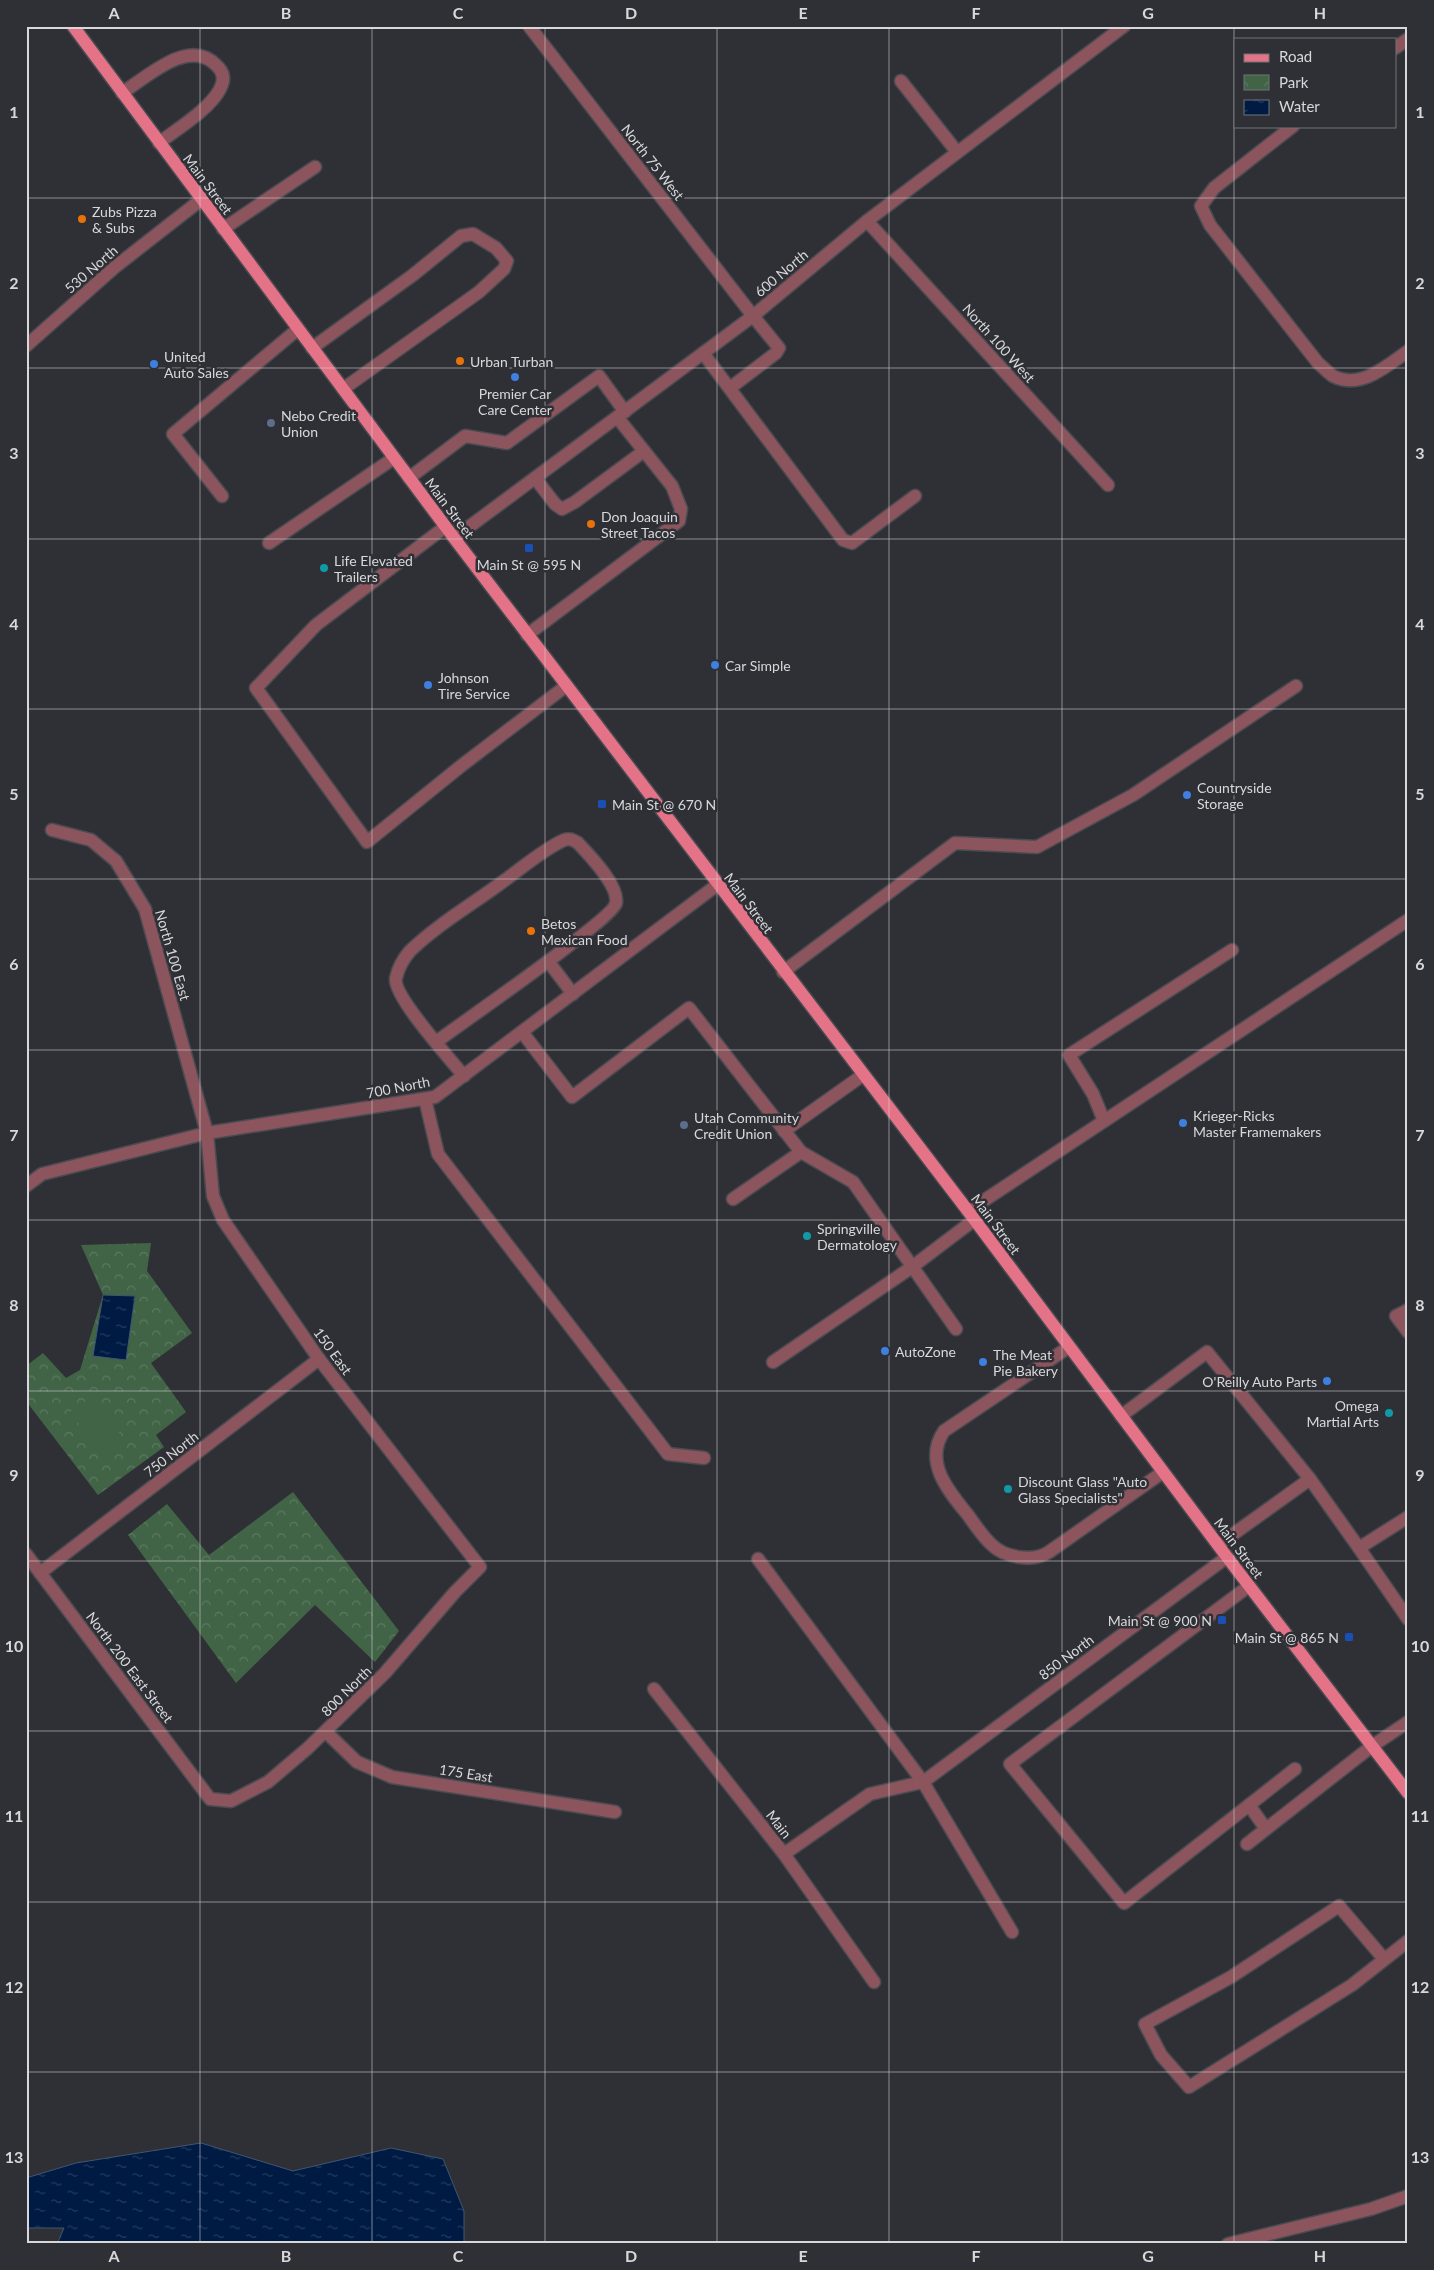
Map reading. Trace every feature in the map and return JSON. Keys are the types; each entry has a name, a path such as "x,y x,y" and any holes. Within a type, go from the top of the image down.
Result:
{"main road":[{"name":"Main Street","path":"73,26 445,527 971,1216 1227,1557 1408,1793"}],"street":[{"name":"North 75 West","path":"529,26 779,348 776,353 730,388"},
{"name":"600 North","path":"454,538 753,316 867,221 1124,26"},
{"path":"1396,47 1408,40"},
{"path":"122,93 177,57 198,54 210,59 221,70 224,80 220,90 207,104 159,143"},
{"path":"901,81 957,152"},
{"path":"1290,128 1214,188 1201,206 1210,225 1318,363 1333,376 1357,382 1388,366 1408,351"},
{"path":"223,229 315,167"},
{"name":"530 North","path":"26,346 115,267 202,200"},
{"name":"North 100 West","path":"867,221 1108,485"},
{"path":"312,348 413,275 461,236 473,234 496,248 507,261 504,269 479,292 343,389"},
{"path":"222,496 172,434 298,329"},
{"path":"703,353 843,540 852,543 915,496"},
{"path":"409,478 465,436 507,443 599,376 644,451 672,486 681,510 678,522 527,635"},
{"path":"535,478 555,504 562,508 575,502 644,451"},
{"path":"269,543 394,458"},
{"path":"445,527 316,625 256,688 367,842 461,766 566,686"},
{"path":"783,972 955,843 1036,848 1133,795 1296,686"},
{"name":"North 100 East","path":"52,830 91,840 116,861 145,909 207,1133"},
{"path":"436,1042 606,916 616,903 615,894 610,882 578,843 572,839 565,839 537,857 430,935 403,960 396,978 396,987 402,999 436,1042 464,1076"},
{"name":"700 North","path":"26,1186 42,1174 207,1133 436,1097 717,885"},
{"path":"773,1362 912,1267 971,1216 1104,1121 1408,920"},
{"path":"1104,1121 1093,1094 1069,1055 1232,950"},
{"path":"548,960 572,994"},
{"path":"522,1032 572,1097 688,1008 801,1152 853,1182 956,1329"},
{"path":"784,1131 863,1076"},
{"path":"425,1099 438,1154 668,1454 704,1458"},
{"name":"150 East","path":"207,1133 213,1196 223,1220 319,1358 480,1568"},
{"path":"733,1199 801,1152"},
{"path":"1408,1310 1396,1316 1408,1332"},
{"path":"1069,1347 944,1431 938,1445 937,1469 947,1490 992,1545 1002,1552 1036,1558 1049,1552 1163,1472"},
{"path":"1121,1416 1208,1352 1310,1480 1408,1619"},
{"name":"750 North","path":"40,1573 319,1358"},
{"path":"1218,1545 1310,1480"},
{"path":"1358,1548 1408,1517"},
{"name":"North 200 East Street","path":"26,1554 210,1799"},
{"name":"850 North","path":"923,1782 1227,1557"},
{"path":"758,1559 923,1782 1012,1932"},
{"name":"800 North","path":"210,1799 231,1801 268,1782 326,1732 385,1673 456,1592 480,1568"},
{"path":"1249,1586 1010,1764 1124,1904 1295,1769"},
{"name":"Main","path":"654,1689 784,1854 874,1982"},
{"path":"1247,1844 1372,1746 1408,1722"},
{"name":"175 East","path":"326,1732 357,1762 392,1777 615,1812"},
{"path":"784,1854 870,1794 923,1782"},
{"path":"1249,1806 1266,1829"},
{"path":"1384,1959 1339,1906 1231,1977 1145,2024 1161,2055 1189,2087 1352,1985 1408,1940"},
{"path":"1228,2244 1371,2209 1408,2196"}],"green space":[{"path":"151,1243 147,1271 192,1333 151,1363 186,1412 156,1435 164,1447 98,1495 26,1401 26,1366 43,1353 66,1378 80,1370 103,1295 81,1245"},
{"path":"93,1396 128,1445 107,1461 70,1412"},
{"path":"293,1492 399,1631 375,1662 315,1605 236,1683 128,1535 167,1504 209,1555"}],"water":[{"path":"103,1295 135,1296 126,1360 93,1356"},
{"path":"201,2143 293,2171 391,2148 443,2159 464,2211 464,2244 57,2244 64,2228 26,2228 26,2178 76,2163"}],"place":[{"name":"Zubs Pizza & Subs","path":"82,219"},
{"name":"Urban Turban","path":"460,361"},
{"name":"United Auto Sales","path":"154,364"},
{"name":"Premier Car Care Center","path":"515,377"},
{"name":"Nebo Credit Union","path":"271,423"},
{"name":"Don Joaquin Street Tacos","path":"591,524"},
{"name":"Main St @ 595 N","path":"529,548"},
{"name":"Life Elevated Trailers","path":"324,568"},
{"name":"Car Simple","path":"715,665"},
{"name":"Johnson Tire Service","path":"428,685"},
{"name":"Countryside Storage","path":"1187,795"},
{"name":"Main St @ 670 N","path":"602,804"},
{"name":"Betos Mexican Food","path":"531,931"},
{"name":"Krieger-Ricks Master Framemakers","path":"1183,1123"},
{"name":"Utah Community Credit Union","path":"684,1125"},
{"name":"Springville Dermatology","path":"807,1236"},
{"name":"AutoZone","path":"885,1351"},
{"name":"The Meat Pie Bakery","path":"983,1362"},
{"name":"O'Reilly Auto Parts","path":"1327,1381"},
{"name":"Omega Martial Arts","path":"1389,1413"},
{"name":"Discount Glass \"Auto Glass Specialists\"","path":"1008,1489"},
{"name":"Main St @ 900 N","path":"1222,1620"},
{"name":"Main St @ 865 N","path":"1349,1637"}]}
